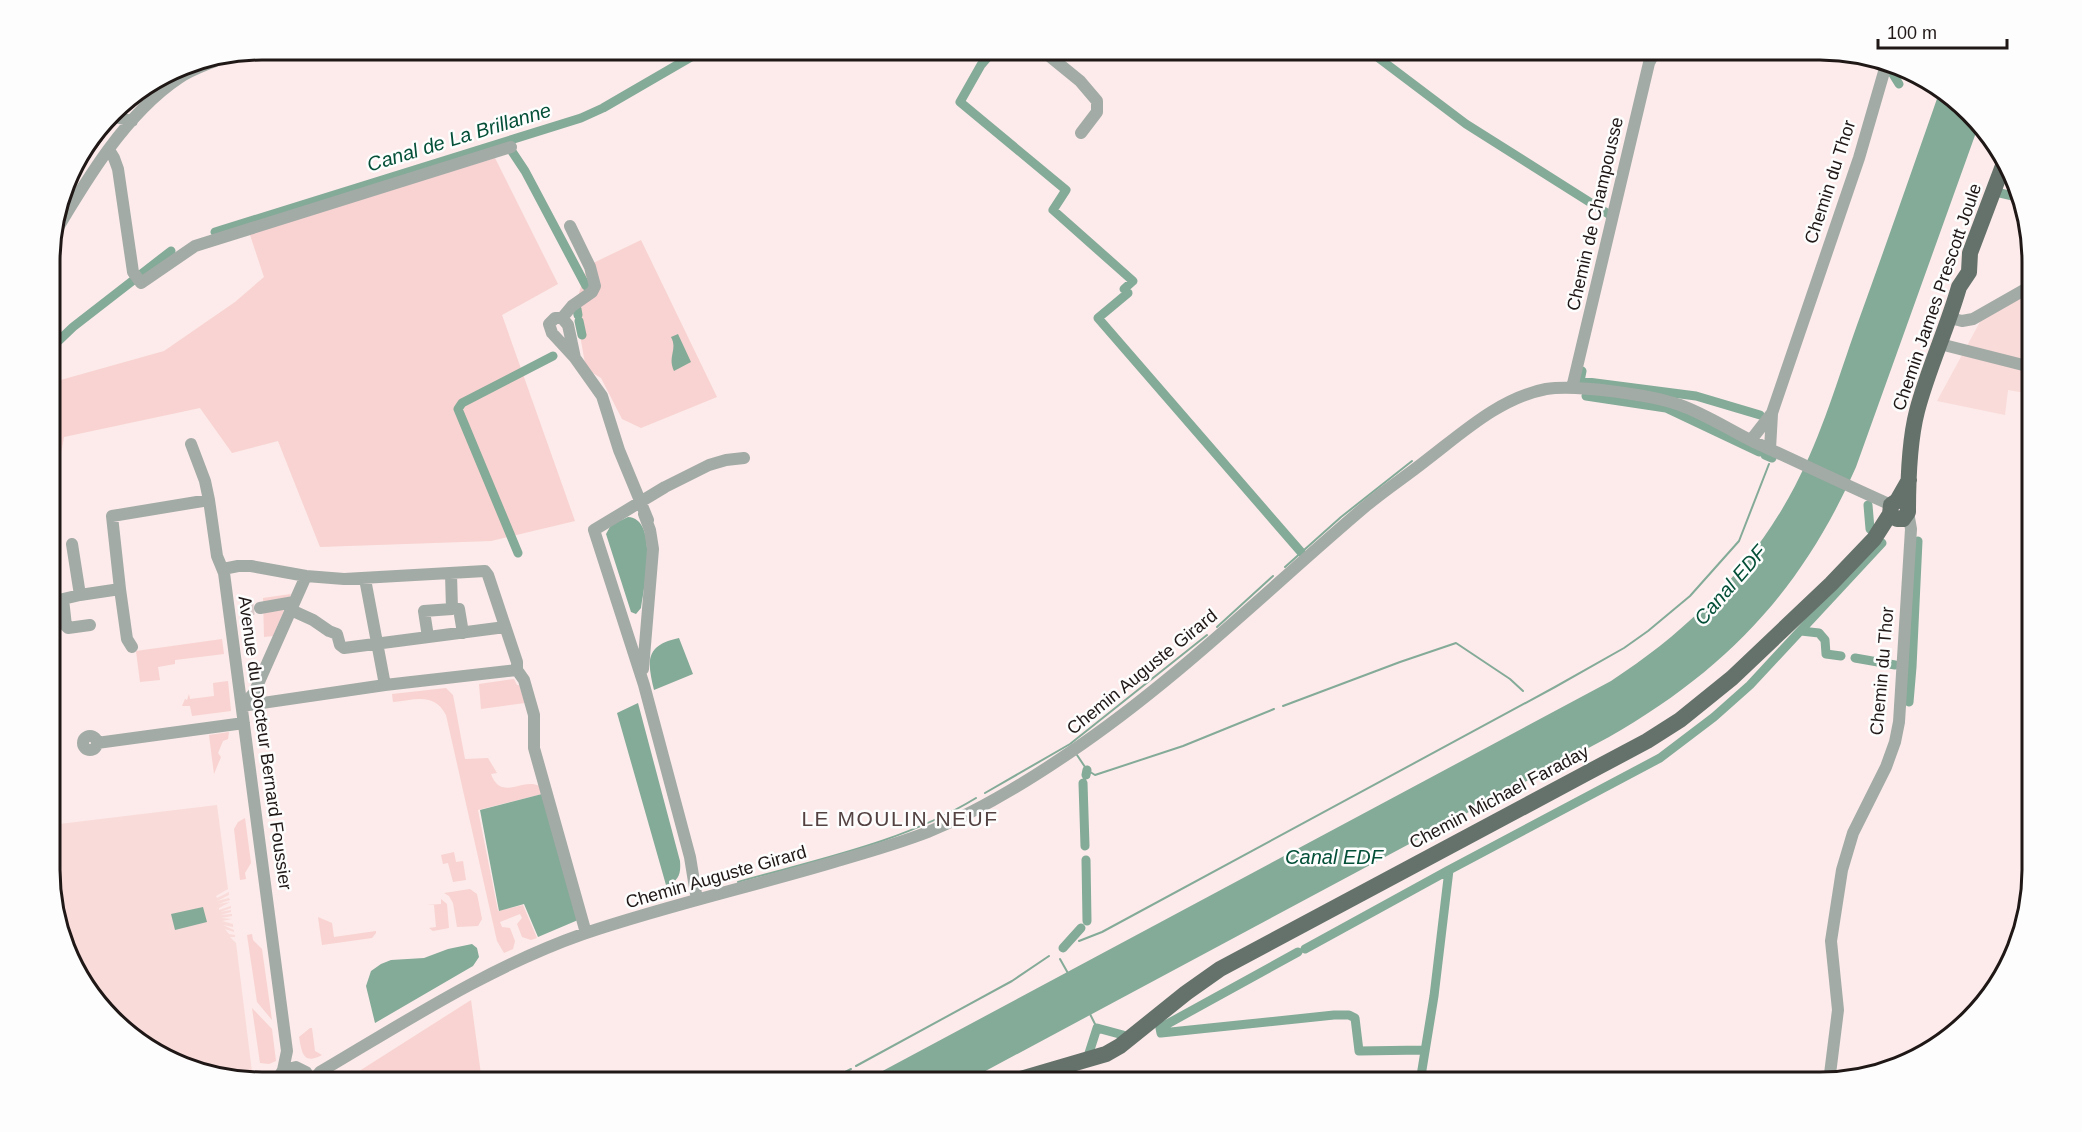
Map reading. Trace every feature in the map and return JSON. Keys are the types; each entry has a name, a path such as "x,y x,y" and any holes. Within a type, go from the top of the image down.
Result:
{"main road":[{"name":"Chemin James Prescott Joule","path":"1899,511 1909,480 1916,416 1959,287 1969,272 1970,253 2001,172"},
{"name":"Chemin Michael Faraday","path":"1045,1072 1106,1054 1120,1046 1186,993 1229,964 1664,730 1732,678 1831,584 1899,511"}],"street":[{"path":"1054,60 1085,86 1097,101 1098,111 1081,133"},
{"name":"Chemin de Champousse","path":"1572,388 1651,60"},
{"name":"Chemin du Thor","path":"1770,449 1772,412 1858,158 1884,71"},
{"path":"66,216 109,150 132,121 180,78"},
{"path":"120,118 132,121"},
{"path":"109,150 118,169 136,277 143,282 200,244 511,147"},
{"path":"570,226 590,267 595,286 592,292 572,306 562,318 551,321 550,329 575,358 602,396 619,450 648,520 653,549 643,663 645,685"},
{"path":"1950,318 1962,321 1973,319 2022,291"},
{"path":"562,318 568,325 575,358"},
{"path":"1940,344 2022,365"},
{"name":"Chemin Auguste Girard","path":"320,1072 499,969 586,933 899,842 945,824 1021,783 1063,757 1123,714 1177,671 1370,502 1460,434 1515,399 1544,390 1572,388 1665,400 1696,412 1751,440"},
{"name":"Chemin du Thor","path":"1751,440 1772,412"},
{"path":"1751,440 1870,495 1899,511"},
{"name":"Avenue du Docteur Bernard Foussier","path":"191,444 209,500 217,553 224,569 287,1051 300,1072"},
{"path":"697,900 690,857 645,685 594,530 640,501 708,465 744,458"},
{"path":"132,647 127,639 112,516 209,500"},
{"path":"623,512 639,510 648,520"},
{"name":"Chemin du Thor","path":"1830,1072 1838,1010 1831,957 1832,927 1847,849 1886,767 1898,729 1910,539 1899,511"},
{"path":"72,544 80,595"},
{"path":"224,569 251,566 306,576 365,579 483,571 487,573 517,662 517,670 524,680 534,715 534,748 586,933"},
{"path":"428,637 424,610 452,609 451,574"},
{"path":"242,706 254,693 306,576"},
{"path":"365,579 385,685"},
{"path":"90,624 66,627 63,599 120,589"},
{"path":"260,608 292,606 337,634 342,647 505,627"},
{"path":"455,609 459,609 463,633"},
{"path":"622,616 631,624 643,621 646,616"},
{"path":"242,706 385,685 517,670"},
{"path":"80,739 88,750 93,749 97,744 244,723"}],"shaded area":[{"path":"495,158 558,284 502,315 575,521 491,541 320,547 278,441 232,453 200,408 64,437 60,459 60,380 164,351 235,302 264,277 249,232"},
{"path":"641,240 717,397 641,428 622,419 601,378 586,369 575,307 587,266"},
{"path":"2022,296 2022,392 2008,390 2005,415 1937,401 1981,320"},
{"path":"291,594 273,636 264,637 263,598"},
{"path":"222,639 224,654 175,660 175,664 158,667 160,680 140,682 136,651"},
{"path":"514,679 519,685 525,703 481,709 479,684"},
{"path":"228,681 231,711 192,716 190,706 182,706 189,694 190,699 214,696 213,683"},
{"path":"446,688 453,695 465,759 488,758 497,773 491,774 500,786 506,788 533,784 539,786 542,794 478,810 498,911 523,905 537,938 531,940 522,937 517,924 522,918 520,914 500,922 502,927 510,928 515,941 513,949 504,953 497,941 446,715 436,703 430,700 393,702 392,694"},
{"path":"229,732 228,739 223,741 218,753 221,757 214,774 209,735"},
{"path":"217,805 228,889 216,896 217,898 229,892 229,895 217,901 229,898 230,900 218,904 230,902 219,910 231,906 220,912 231,910 231,912 220,915 232,914 232,916 221,918 232,919 222,921 233,924 233,927 223,925 234,930 234,932 225,929 229,934 235,935 235,937 230,937 236,943 252,1071 210,1065 173,1051 150,1038 129,1022 102,993 75,947 67,922 60,870 60,824"},
{"path":"245,818 251,863 245,873 246,879 240,880 234,829 238,822"},
{"path":"454,852 456,862 463,861 466,880 453,882 448,863 443,864 441,855"},
{"path":"470,889 477,894 482,919 478,926 457,927 453,903 444,893"},
{"path":"441,899 447,904 449,928 433,931 429,928 436,927 434,905 427,905 441,904"},
{"path":"318,917 332,923 334,937 376,931 376,933 372,938 322,945"},
{"path":"252,934 253,940 262,949 272,1020 257,1002 247,935"},
{"path":"471,1000 481,1072 358,1072"},
{"path":"252,1008 272,1029 276,1061 269,1064 260,1063"},
{"path":"312,1028 315,1051 322,1055 311,1059 304,1056 299,1037"}],"water":[{"name":"Canal EDF","path":"1937,98 1953,110 1976,134 1856,467 1835,511 1811,552 1785,589 1724,655 1689,684 1609,737 984,1072 881,1072 1611,681 1639,662 1692,619 1716,596 1759,544 1778,516 1805,467"},
{"path":"678,334 691,362 674,371 671,337"},
{"path":"628,517 638,521 644,529 647,541 645,585 641,608 636,614 631,612 606,534 611,525"},
{"path":"679,638 693,674 654,690 650,671 651,656 660,645"},
{"path":"638,703 680,861 678,876 666,885 617,713"},
{"path":"542,794 578,920 538,937 524,904 499,911 480,810"},
{"path":"203,907 207,922 175,930 171,914"},
{"path":"472,944 477,948 479,957 473,966 375,1023 366,986 371,971 391,960 424,958 448,949"}],"waterway":[{"name":"Canal de La Brillanne","path":"215,232 581,118 603,108 686,60"},
{"path":"985,60 960,102 1066,190 1053,210 1133,281 1124,289"},
{"path":"1381,60 1466,124 1610,215"},
{"path":"1893,74 1899,84"},
{"name":"Canal de La Brillanne","path":"511,150 525,171 586,286"},
{"path":"2000,193 2010,195"},
{"name":"Canal de La Brillanne","path":"60,339 171,251"},
{"path":"1128,293 1098,318 1301,552"},
{"name":"Canal de La Brillanne","path":"577,309 578,315"},
{"name":"Canal de La Brillanne","path":"579,321 582,335"},
{"name":"Canal de La Brillanne","path":"518,553 458,409 462,403 553,356"},
{"path":"1582,371 1580,381 1696,396 1760,415"},
{"path":"1586,396 1666,408 1759,452"},
{"path":"1765,455 1772,458"},
{"path":"1285,567 1341,517 1412,461"},
{"path":"1079,941 1102,932 1624,648 1690,596 1739,541 1769,464"},
{"path":"1868,505 1870,529"},
{"path":"1912,667 1918,541"},
{"path":"1449,870 1660,758 1714,717 1750,685 1882,543"},
{"path":"1217,627 1273,576"},
{"path":"1801,631 1819,633 1825,640 1826,654 1841,656"},
{"path":"985,793 1070,744 1207,635"},
{"path":"1283,706 1456,643 1510,679 1523,691"},
{"path":"1855,658 1895,665"},
{"path":"1909,702 1912,667 1910,667"},
{"path":"1077,755 1087,770 1095,775 1183,746 1274,709"},
{"path":"1086,775 1087,770"},
{"path":"1083,783 1085,846"},
{"path":"738,882 890,838 976,798"},
{"path":"1086,860 1087,921"},
{"path":"1305,949 1449,870 1434,996 1422,1072"},
{"path":"1063,948 1081,928"},
{"path":"1298,952 1160,1028 1161,1033 1349,1015 1355,1018 1359,1051 1423,1050"},
{"path":"856,1066 1012,981 1049,956"},
{"path":"1060,959 1069,975"},
{"path":"1090,1014 1097,1028"},
{"path":"1089,1053 1097,1028 1123,1035"},
{"path":"845,1072 851,1069"}],"tunnel":[{"path":"242,610 260,608"}],"railway":[{"path":"93,152 102,139"}],"district":[{"name":"LE MOULIN NEUF","path":"900,819"}]}
